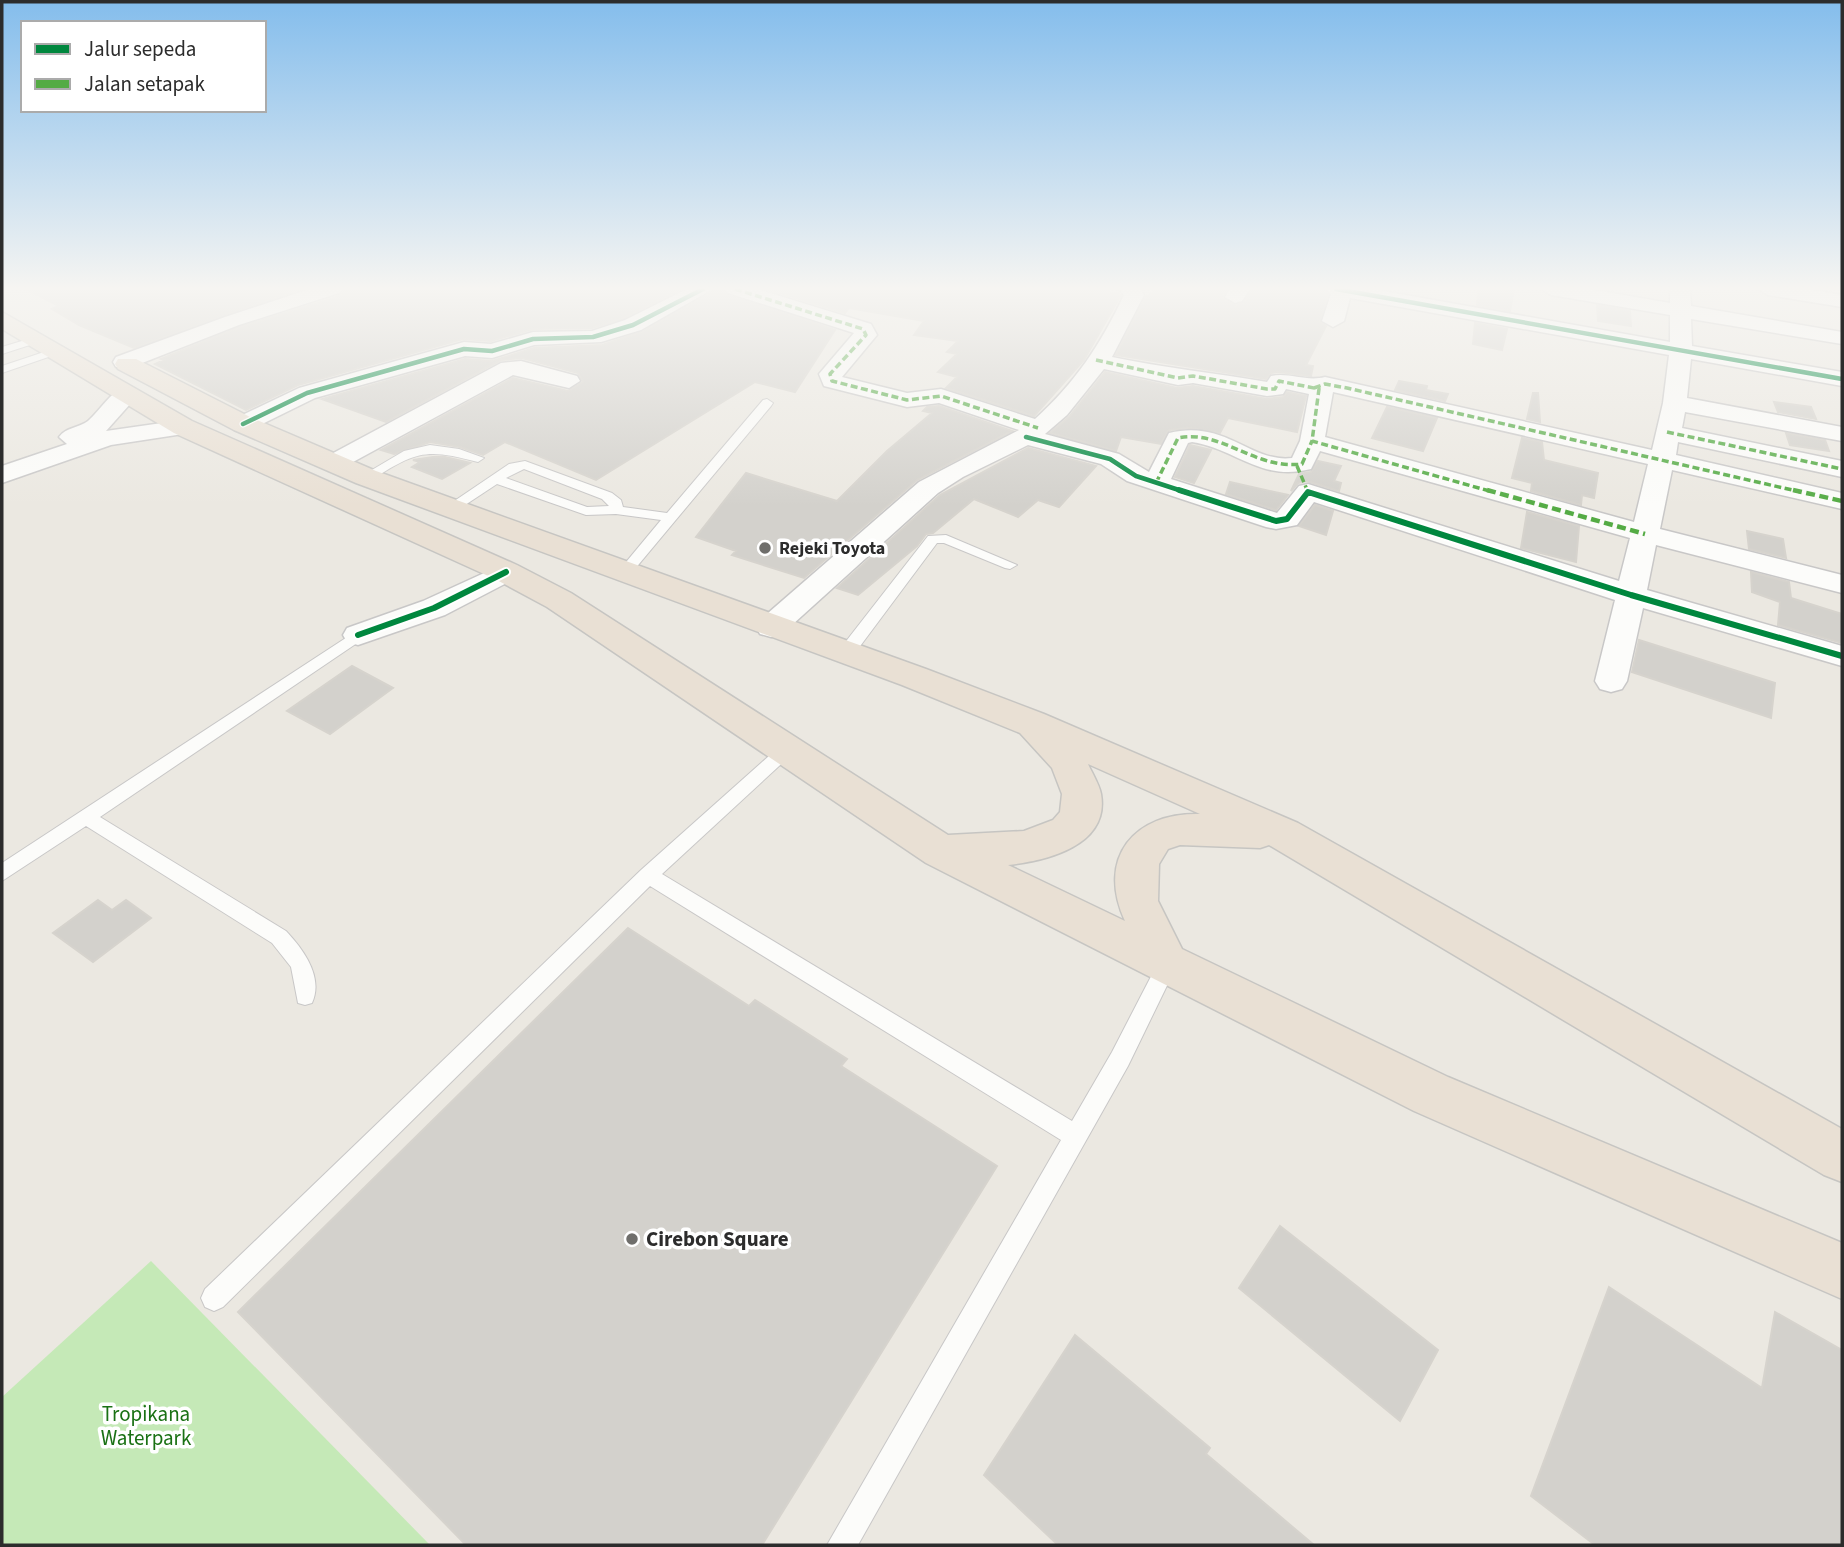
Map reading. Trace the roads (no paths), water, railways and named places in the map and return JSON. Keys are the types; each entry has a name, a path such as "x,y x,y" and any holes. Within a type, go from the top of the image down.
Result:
{"highway":[{"path":"72,361 125,378 243,424 366,477 1031,723 1284,834 1842,1157"},
{"path":"102,361 183,426 506,572 559,600 785,751 942,851 1431,1094 1842,1271"},
{"path":"942,851 1031,848 1054,842 1068,832 1080,815 1081,792 1070,764 1031,723"},
{"path":"1167,965 1137,901 1138,861 1154,838 1177,829 1284,834"}],"street":[{"path":"2,461 95,428 125,378 157,361"},
{"path":"243,424 314,391 420,361"},
{"path":"842,361 830,374 832,381 907,400 940,396 1032,433 1110,459 1136,476 1276,521 1287,519 1308,492"},
{"path":"771,627 837,564 936,482 1032,433 1070,399 1095,361"},
{"path":"1101,361 1178,378 1194,376 1267,389 1275,389 1279,381 1321,392 1312,441 1302,464 1297,466 1256,459 1226,448 1203,435 1188,433 1178,438 1156,483"},
{"path":"1637,371 1638,361"},
{"path":"1611,681 1675,403 1680,361"},
{"path":"1740,361 1842,379"},
{"path":"333,463 509,368 569,381"},
{"path":"1314,388 1333,385 1842,501"},
{"path":"1675,403 1842,433"},
{"path":"2,475 107,438 183,426"},
{"path":"1667,432 1842,469"},
{"path":"1312,441 1645,534 1842,584"},
{"path":"1297,466 1308,492 1631,595 1842,656"},
{"path":"358,635 434,608 506,572"}],"lane":[{"path":"624,573 767,403"},
{"path":"366,477 410,451 424,447 441,447 478,458"},
{"path":"451,508 514,467 525,465 607,496 616,503 616,510"},
{"path":"496,479 586,511 616,510 669,517"},
{"path":"846,653 933,540 946,539 1010,565"},
{"path":"2,873 358,635"},
{"path":"214,1298 648,875 785,751"},
{"path":"86,817 279,937 297,955 306,977 305,996"},
{"path":"648,875 1076,1136"},
{"path":"842,1545 1076,1136 1167,965"}],"place":[{"name":"Rejeki Toyota","path":"765,548"},
{"name":"Cirebon Square","path":"632,1239"}],"park label":[{"name":"Tropikana Waterpark","path":"146,1426"}]}
